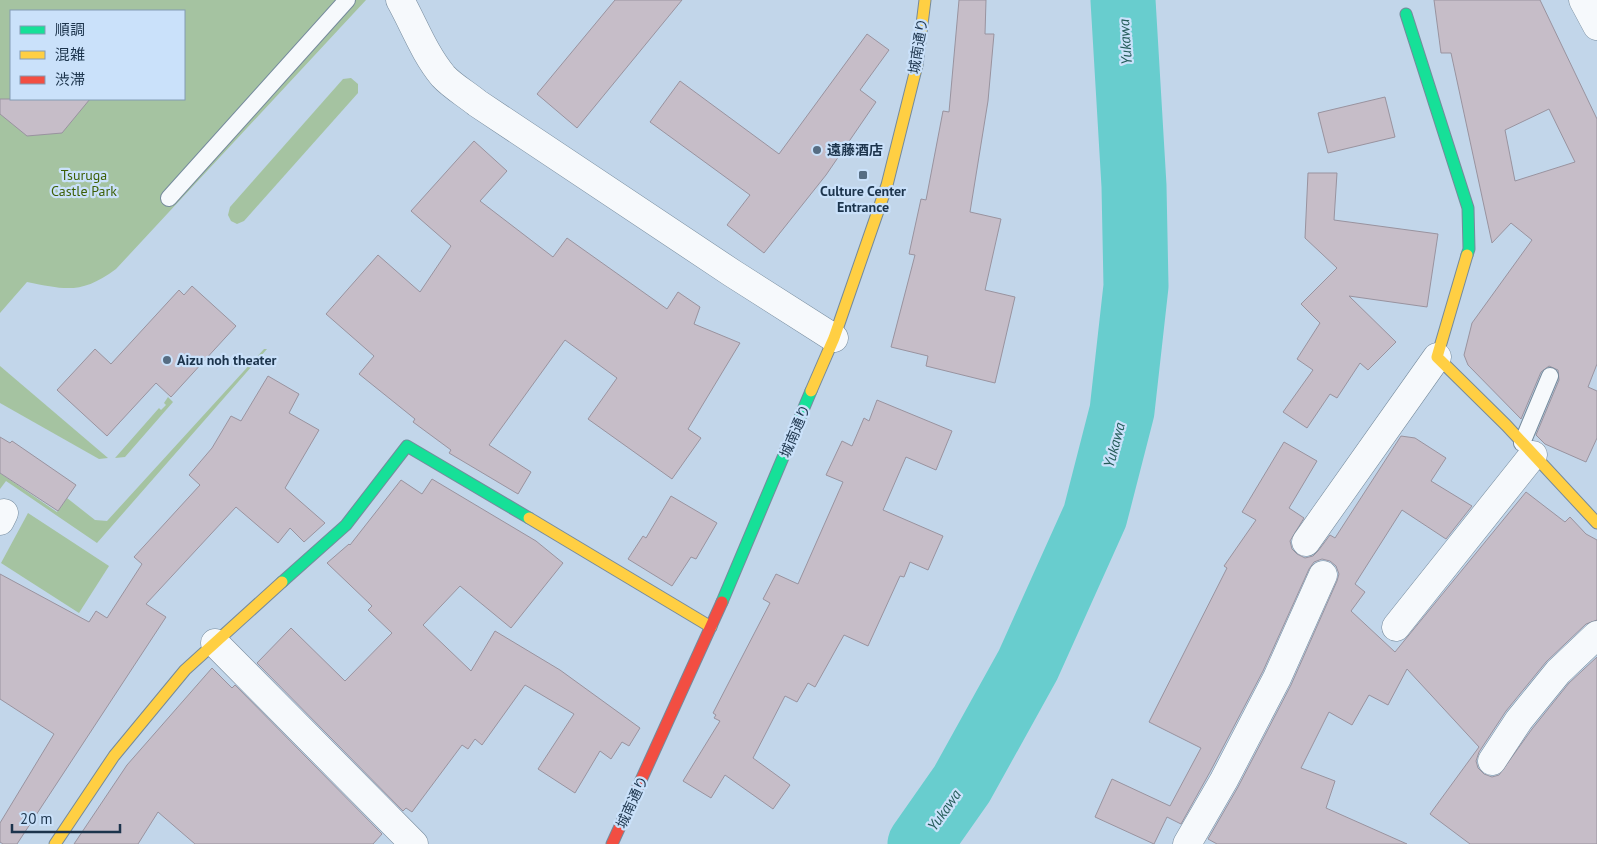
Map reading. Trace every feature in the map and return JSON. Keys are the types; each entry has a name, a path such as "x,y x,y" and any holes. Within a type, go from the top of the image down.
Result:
{"street":[{"path":"400,0 423,46 444,77 477,103 732,274 834,338"},
{"name":"城南通り","path":"612,844 711,627 834,338 887,185 917,65 925,0"},
{"path":"1584,0 1597,26"},
{"path":"1306,542 1437,357 1469,249 1468,208 1406,14"},
{"path":"1437,357 1528,449 1597,523"},
{"path":"55,844 114,756 185,670 346,525 407,446 711,627"},
{"path":"1396,627 1528,449"},
{"path":"1187,844 1224,780 1277,678 1323,575"},
{"path":"1492,761 1519,720 1558,672 1597,635"},
{"path":"215,643 414,844"}],"lane":[{"path":"169,198 347,0"},
{"path":"1528,449 1550,376"}],"green space":[{"name":"Tsuruga Castle Park","path":"0,0 366,0 116,269 93,283 74,288 53,287 27,282 0,313"},
{"path":"351,78 358,84 358,93 244,221 237,224 231,221 228,215 230,207 343,79"},
{"path":"264,349 267,349 97,543 6,481 0,489 0,473 57,512 67,498 95,520 107,521"},
{"path":"0,366 108,458 99,459 0,403"},
{"path":"168,397 173,402 125,457 115,458 159,408 161,410 166,405 164,403"},
{"path":"28,513 109,566 79,613 1,563"}],"building":[{"path":"615,0 682,0 577,128 537,94"},
{"path":"959,0 986,0 985,34 994,34 988,101 970,212 1001,219 985,290 1015,297 995,383 926,366 928,356 891,347 915,255 909,254 921,199 926,200 943,111 949,112"},
{"path":"1434,0 1540,0 1597,119 1597,364 1588,387 1597,391 1597,438 1586,462 1545,444 1536,435 1559,380 1558,370 1549,366 1541,372 1521,419 1468,365 1464,355 1472,323 1532,240 1511,223 1492,243 1451,53 1441,53","holes":["1549,109 1575,162 1515,181 1505,130"]},
{"path":"867,34 889,50 860,90 876,102 826,175 764,253 727,225 750,195 650,122 680,81 779,154"},
{"path":"1385,97 1395,137 1328,153 1318,113"},
{"path":"0,99 89,100 62,133 27,136 0,114"},
{"path":"474,141 507,171 480,201 553,257 567,238 667,309 678,292 700,307 694,324 740,343 688,429 701,438 672,479 588,419 617,378 565,340 489,445 531,472 518,494 449,453 451,450 413,422 415,419 359,374 374,356 326,314 378,255 420,292 451,246 411,211"},
{"path":"1308,173 1337,173 1334,220 1438,234 1427,307 1349,296 1396,342 1368,370 1360,363 1337,398 1330,394 1307,428 1283,412 1313,370 1297,359 1320,323 1301,304 1337,268 1305,238"},
{"name":"Aizu noh theater","path":"192,286 236,326 171,397 156,383 107,436 57,390 95,349 111,364 179,290 184,295"},
{"path":"268,376 299,394 289,413 319,430 285,488 325,523 304,542 290,528 278,543 236,507 146,604 166,617 17,844 3,844 0,842 0,823 54,734 0,699 0,574 89,622 96,611 107,618 142,564 134,557 200,485 189,475 212,448 231,416 241,421"},
{"path":"877,400 952,431 936,470 906,457 883,510 943,536 928,570 910,562 904,577 900,576 868,646 844,635 815,687 808,683 797,702 785,696 753,758 790,785 773,809 725,775 711,798 683,781 720,721 714,718 716,715 713,713 770,603 763,599 776,574 798,584 843,482 826,475 842,441 852,446 864,418 869,421"},
{"path":"1401,436 1415,438 1446,458 1431,481 1472,506 1446,539 1402,510 1355,584 1365,592 1351,611 1395,652 1526,492 1565,522 1570,517 1586,534 1597,540 1597,620 1586,624 1546,662 1506,711 1479,752 1476,761 1478,768 1484,774 1492,777 1499,775 1532,729 1569,683 1597,657 1597,844 1470,844 1430,814 1479,747 1407,669 1388,705 1369,695 1352,725 1329,712 1301,768 1335,781 1326,808 1407,844 1217,844 1208,839 1238,787 1291,685 1337,581 1339,574 1336,566 1330,561 1322,559 1314,562 1309,569 1263,671 1181,824 1167,817 1154,844 1095,817 1112,779 1170,806 1201,748 1149,722 1227,568 1224,566 1256,520 1242,512 1284,442 1317,461 1289,508 1304,518 1290,541 1292,549 1305,558 1313,556 1330,535 1335,538"},
{"path":"0,437 10,443 12,441 76,485 58,511 0,473"},
{"path":"432,479 536,541 563,563 511,628 460,586 423,625 471,671 495,631 560,670 640,728 629,746 622,742 611,759 600,751 575,793 538,769 574,714 525,685 482,745 475,739 468,749 462,745 412,812 406,808 403,811 257,663 291,628 345,681 392,633 368,610 372,606 327,563 350,545 401,480 422,494"},
{"path":"671,496 717,523 696,559 691,557 672,586 628,559 643,536 646,538"},
{"path":"212,668 232,688 235,685 382,834 373,844 195,844 158,812 138,844 74,844 127,765"}],"waterway":[{"name":"Yukawa","path":"920,844 962,784 1028,665 1095,516 1122,411 1136,286 1134,186 1123,0"}],"traffic: fast":[{"path":"1406,14 1468,208 1469,249 1467,255"},
{"path":"722,602 811,391"},
{"path":"282,582 346,525 407,446 529,518"}],"traffic: slow":[{"path":"811,391 834,338 887,185 917,65 925,0"},
{"path":"1467,255 1437,357 1506,425 1597,523"},
{"path":"529,518 711,627"},
{"path":"55,844 114,756 185,670 282,582"}],"traffic: jam":[{"path":"612,844 722,602"}],"place":[{"name":"遠藤酒店","path":"817,150"},
{"name":"Culture Center Entrance","path":"863,175"},
{"name":"Aizu noh theater","path":"167,360"}]}
